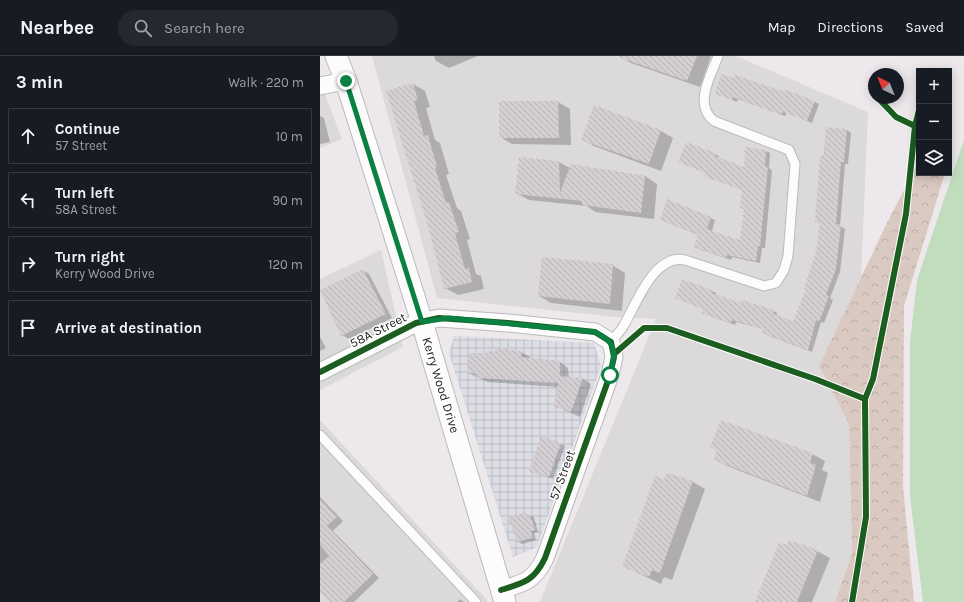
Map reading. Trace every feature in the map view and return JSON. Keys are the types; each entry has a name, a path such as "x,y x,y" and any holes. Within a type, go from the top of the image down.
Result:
{"street":[{"path":"320,86 341,65"},
{"name":"Kerry Wood Drive","path":"341,65 422,322 503,596"},
{"name":"58A Street","path":"320,372 406,328 422,322 449,318 587,331 601,334 612,343"},
{"name":"57 Street","path":"503,596 532,578 544,558 610,375 614,357 612,343"}],"lane":[{"path":"612,343 624,326 646,284 658,270 670,262 681,259 685,260 764,286 776,283 784,270 788,256 796,164 789,150 714,121 707,114 704,97 718,56"},
{"path":"320,435 476,602"}],"shaded area":[{"path":"372,56 736,56 868,112 861,278 819,366 849,424 852,553 835,602 540,602 656,319 616,317 437,298"},
{"path":"320,82 342,139 320,148"},
{"path":"964,140 964,602 923,602 910,496 910,342 917,280"},
{"path":"381,250 403,347 320,390 320,279"},
{"path":"454,336 594,343 601,366 537,547 513,557 449,353"},
{"path":"320,420 487,600 487,602 320,602"}],"green space":[{"path":"916,167 916,176 944,176 904,306 903,486 914,602 835,602 852,553 849,424 819,366 886,225"}],"building":[{"path":"621,56 697,56 687,81 621,58"},
{"path":"721,74 734,78 735,75 785,92 786,90 815,101 807,121 782,112 781,115 733,97 732,100 715,94"},
{"path":"413,83 418,100 414,101 424,136 428,135 437,167 435,168 446,203 449,202 459,232 455,233 465,269 469,268 472,282 444,289 428,226 386,91"},
{"path":"499,101 558,101 559,138 499,138"},
{"path":"594,105 661,130 649,164 581,140"},
{"path":"826,127 847,129 844,162 841,162 836,224 841,225 836,269 826,295 829,296 819,322 816,320 808,350 762,333 763,329 732,320 731,323 701,313 703,309 675,298 682,279 712,290 712,293 741,303 742,300 773,310 773,314 793,321 806,289 804,289 816,251 820,222 815,222 817,193 820,156 824,156"},
{"path":"686,142 716,153 715,156 744,167 745,147 766,150 765,166 768,167 760,246 758,246 756,261 727,255 726,258 694,247 698,234 660,220 667,199 711,217 707,229 740,240 744,209 740,208 742,190 704,176 705,173 678,162"},
{"path":"519,157 559,161 560,193 571,164 645,176 641,213 582,205 582,201 515,194"},
{"path":"542,257 613,264 610,304 538,296"},
{"path":"363,269 386,314 341,336 320,290"},
{"path":"496,348 522,351 521,357 560,361 560,376 583,378 571,412 554,407 558,383 478,378 474,373 467,373 469,353 486,353 487,351 495,352"},
{"path":"721,420 813,453 810,463 816,465 807,496 714,460 717,450 710,447"},
{"path":"541,436 561,443 549,477 529,472"},
{"path":"667,473 693,481 660,573 652,570 649,577 622,567 655,476 664,479"},
{"path":"320,499 337,517 327,526 373,574 344,602 330,602 320,592 320,564 329,556 320,544"},
{"path":"525,512 526,515 530,514 535,530 531,531 533,538 517,542 508,518"},
{"path":"789,540 818,550 797,602 755,602 779,542 787,545"}],"cycle path":[{"path":"884,104 896,117 916,127"},
{"path":"852,602 866,517 865,399 873,379 906,214 916,122"},
{"path":"320,372 416,323 439,318 595,332 611,342 614,357 610,375 545,558 537,572 528,580 501,590"},
{"path":"614,354 644,328 667,328 815,379 865,399"}],"route":[{"path":"346,81 422,322 433,319 449,318 595,332 601,334 612,344 614,357 610,375"}]}
